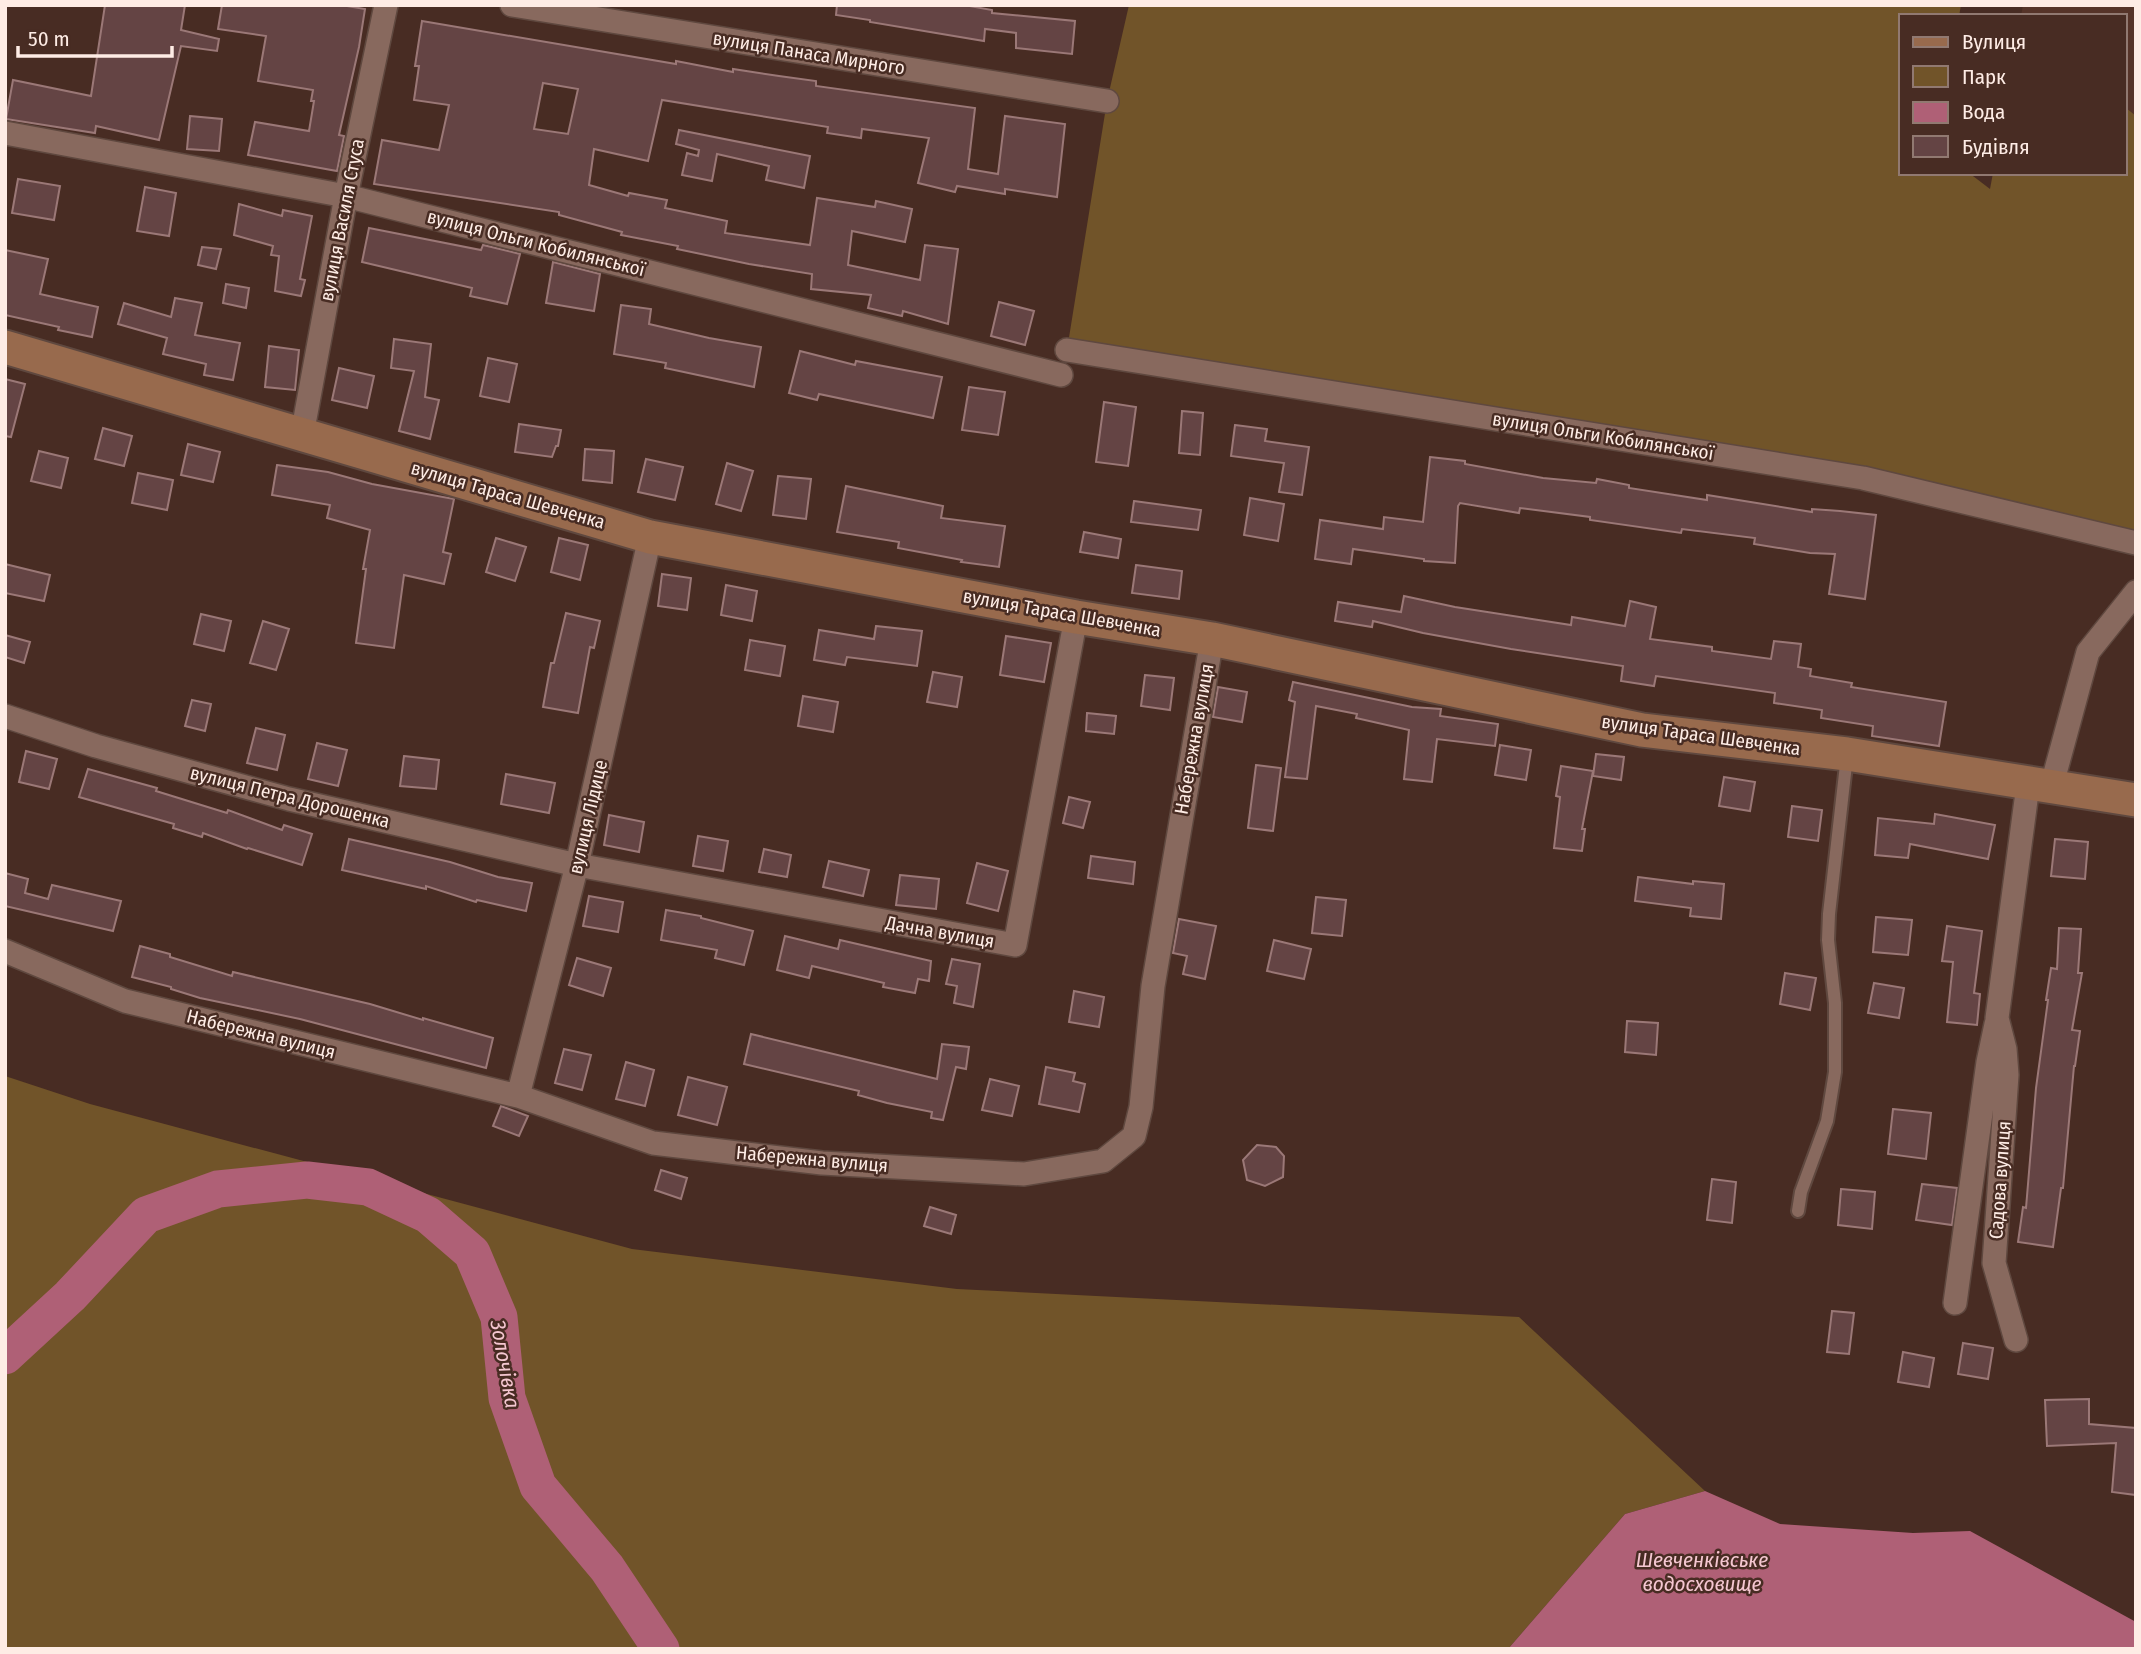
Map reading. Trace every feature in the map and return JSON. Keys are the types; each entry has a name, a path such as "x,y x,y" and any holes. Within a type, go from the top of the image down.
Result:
{"main road":[{"name":"вулиця Тараса Шевченка","path":"5,346 650,537 1076,617 1212,639 1642,730 1847,754 2136,800"}],"street":[{"name":"вулиця Василя Стуса","path":"302,435 346,196 386,5"},
{"name":"вулиця Панаса Мирного","path":"512,5 1107,101"},
{"name":"вулиця Ольги Кобилянської","path":"5,133 346,196 1061,375"},
{"name":"вулиця Ольги Кобилянської","path":"1067,350 1863,478 2136,542"},
{"name":"вулиця Лідице","path":"518,1096 577,865 650,537"},
{"name":"Садова вулиця","path":"1955,1303 1988,1062 2040,786 2088,652 2136,593"},
{"name":"Дачна вулиця","path":"577,865 1015,946 1076,617"},
{"name":"Набережна вулиця","path":"5,951 125,1001 518,1096 653,1143 822,1163 1024,1174 1103,1161 1133,1136 1141,1107 1153,986 1212,639"},
{"name":"вулиця Петра Дорошенка","path":"5,716 96,746 289,799 577,865"},
{"name":"Садова вулиця","path":"1997,1018 2005,1049 2007,1075 1994,1263 2016,1340"}],"lane":[{"path":"1798,1211 1801,1192 1827,1121 1835,1072 1835,1003 1828,940 1847,754"}],"shaded area":[{"path":"2023,5 2136,5 2136,116 2127,109 2127,14 2021,14"}],"green space":[{"path":"1129,5 1961,5 1959,14 1899,14 1899,175 1972,175 1990,189 1993,175 2127,175 2127,109 2136,116 2136,543 1863,478 1067,350 1107,101"},
{"path":"5,1076 90,1104 632,1249 957,1289 1519,1317 1705,1491 1625,1514 1508,1649 5,1649"}],"water":[{"name":"Шевченківське водосховище","path":"1705,1491 1780,1524 1913,1533 1970,1531 2136,1622 2136,1649 1508,1649 1625,1514"}],"building":[{"path":"105,5 185,5 181,30 219,39 217,51 181,46 159,140 96,126 95,133 6,119 13,80 91,96"},
{"path":"222,5 341,5 365,9 339,135 344,136 337,171 248,155 255,122 309,131 313,90 258,81 266,36 218,29"},
{"path":"837,5 964,5 992,10 992,13 1075,21 1072,54 1016,48 1016,33 985,29 984,41 836,15"},
{"path":"422,21 676,64 676,61 733,72 733,69 816,81 816,86 975,108 968,169 998,174 1005,116 1065,124 1057,197 1005,189 1005,194 957,186 955,192 918,183 929,138 862,129 861,138 827,133 828,127 662,100 648,161 594,149 589,185 628,196 629,193 667,200 665,208 727,221 725,233 810,245 817,198 875,207 876,201 912,209 905,242 852,231 848,265 920,280 925,245 958,249 948,324 903,311 902,316 868,308 871,295 811,289 812,274 677,249 678,246 621,235 622,232 559,215 559,212 374,184 382,140 439,150 449,105 414,100 419,66 415,66","holes":["543,83 578,89 568,134 534,129"]},
{"path":"190,116 222,119 219,151 187,149"},
{"path":"679,130 810,156 804,188 766,180 769,166 717,154 712,181 682,175 687,153 698,156 699,150 676,144"},
{"path":"18,179 60,186 54,220 12,213"},
{"path":"145,187 176,193 169,236 137,231"},
{"path":"239,204 282,216 283,210 312,216 300,279 305,280 301,296 275,291 279,256 271,255 273,246 234,235"},
{"path":"369,228 481,250 483,245 520,254 507,304 470,296 472,288 362,262"},
{"path":"202,247 221,249 216,269 198,265"},
{"path":"5,250 48,259 40,294 98,307 92,337 5,315"},
{"path":"553,262 600,274 594,311 546,303"},
{"path":"226,284 249,288 246,308 223,303"},
{"path":"175,298 202,303 195,335 240,343 233,380 204,375 206,364 163,354 167,338 118,324 124,303 171,317"},
{"path":"999,302 1034,311 1025,345 991,336"},
{"path":"621,305 651,309 649,324 761,347 754,387 665,368 666,363 614,354"},
{"path":"394,339 431,344 425,397 439,400 430,439 399,431 414,371 391,368"},
{"path":"269,346 299,350 295,390 265,387"},
{"path":"800,351 855,365 856,361 942,377 933,418 819,394 817,400 789,393"},
{"path":"488,358 517,364 509,402 480,396"},
{"path":"339,368 374,376 367,408 332,400"},
{"path":"5,379 25,384 11,437 5,436"},
{"path":"969,387 1005,392 998,435 962,430"},
{"path":"1104,402 1136,407 1128,466 1096,462"},
{"path":"1182,411 1203,413 1200,455 1179,453"},
{"path":"519,424 561,430 558,446 552,457 515,452"},
{"path":"1235,425 1267,429 1265,441 1309,447 1302,495 1279,492 1284,463 1231,456"},
{"path":"103,428 132,436 124,466 95,459"},
{"path":"188,444 220,452 213,482 181,475"},
{"path":"585,449 614,451 612,483 583,480"},
{"path":"39,451 68,458 61,488 31,481"},
{"path":"1430,457 1465,461 1465,464 1543,478 1596,483 1597,479 1629,485 1629,488 1707,500 1707,495 1812,512 1812,509 1876,515 1865,599 1829,594 1835,554 1754,544 1755,538 1682,529 1681,533 1590,520 1590,517 1520,508 1519,513 1460,503 1455,563 1424,561 1353,549 1351,564 1315,559 1320,520 1383,529 1384,517 1423,522"},
{"path":"646,459 683,467 675,500 638,492"},
{"path":"727,463 753,471 741,511 716,504"},
{"path":"277,465 328,472 372,484 454,499 443,552 451,554 444,584 404,575 394,648 356,643 366,569 363,569 370,530 327,518 330,505 272,495"},
{"path":"138,473 173,480 167,510 132,503"},
{"path":"778,476 811,479 806,519 773,515"},
{"path":"846,486 943,506 941,518 1005,526 999,567 961,562 962,560 898,548 899,542 837,532"},
{"path":"1250,498 1284,504 1278,541 1244,535"},
{"path":"1134,501 1201,510 1198,530 1131,522"},
{"path":"1084,532 1121,539 1118,558 1080,552"},
{"path":"496,538 526,547 515,581 486,572"},
{"path":"559,538 588,545 580,580 551,572"},
{"path":"5,564 50,575 44,601 5,593"},
{"path":"1136,565 1182,571 1179,599 1132,593"},
{"path":"662,574 691,578 687,610 658,606"},
{"path":"726,585 757,591 752,621 721,615"},
{"path":"1404,596 1455,607 1571,625 1572,617 1625,626 1630,601 1656,607 1650,639 1712,647 1712,651 1771,659 1774,641 1801,644 1798,667 1811,669 1810,676 1852,683 1851,687 1946,702 1939,746 1872,736 1873,726 1821,718 1822,710 1774,703 1775,693 1656,676 1654,686 1621,681 1623,666 1511,649 1373,621 1372,627 1335,621 1338,602 1401,612"},
{"path":"566,613 600,621 594,648 590,647 578,713 543,707 551,663 554,663"},
{"path":"201,614 231,621 224,651 194,644"},
{"path":"263,621 289,629 276,670 250,663"},
{"path":"876,626 922,631 917,666 847,657 845,665 814,660 819,630 874,639"},
{"path":"5,635 30,642 24,663 5,657"},
{"path":"1006,636 1051,643 1044,682 1000,675"},
{"path":"750,640 785,646 780,676 745,670"},
{"path":"933,672 962,677 957,707 927,702"},
{"path":"1145,675 1174,678 1170,710 1141,706"},
{"path":"1293,682 1412,707 1441,709 1440,716 1498,724 1495,746 1437,739 1432,782 1404,779 1409,730 1356,718 1357,714 1316,706 1307,779 1285,777 1295,702 1289,700"},
{"path":"1218,687 1247,692 1242,722 1213,717"},
{"path":"803,696 838,702 833,732 798,726"},
{"path":"192,700 211,704 205,731 185,726"},
{"path":"1087,713 1116,716 1114,734 1086,731"},
{"path":"256,728 285,735 277,770 247,763"},
{"path":"317,743 347,750 338,786 308,779"},
{"path":"1500,745 1531,750 1526,780 1495,775"},
{"path":"26,751 57,759 49,789 19,782"},
{"path":"1596,754 1624,757 1621,780 1593,776"},
{"path":"404,756 439,760 436,789 400,786"},
{"path":"1256,765 1281,768 1273,831 1248,828"},
{"path":"1561,766 1593,771 1582,829 1585,829 1582,851 1554,848 1560,797 1556,796"},
{"path":"88,769 157,788 156,791 227,813 228,810 282,830 284,825 312,834 302,865 203,833 202,837 173,828 174,824 79,797"},
{"path":"506,774 555,783 549,813 501,804"},
{"path":"1724,777 1755,782 1750,811 1719,806"},
{"path":"1069,797 1090,802 1083,828 1063,823"},
{"path":"1792,806 1822,810 1818,841 1788,837"},
{"path":"1935,814 1995,825 1988,859 1910,844 1908,858 1875,855 1878,818 1934,824"},
{"path":"609,815 644,822 639,852 604,845"},
{"path":"698,836 728,841 723,871 693,866"},
{"path":"349,839 450,862 498,877 532,883 526,911 477,900 476,902 426,886 426,889 342,870"},
{"path":"2055,839 2088,842 2085,879 2051,876"},
{"path":"764,849 791,855 787,877 759,872"},
{"path":"1091,856 1135,862 1133,884 1088,878"},
{"path":"829,861 869,870 863,896 823,887"},
{"path":"977,863 1008,871 998,911 967,903"},
{"path":"5,873 28,879 25,893 48,899 52,885 121,901 113,931 5,906"},
{"path":"900,875 939,879 936,909 896,905"},
{"path":"1638,877 1693,884 1693,881 1724,884 1721,919 1690,916 1691,908 1635,901"},
{"path":"589,896 623,902 618,932 583,926"},
{"path":"1316,897 1346,900 1342,936 1312,933"},
{"path":"666,910 701,916 753,931 744,965 715,958 717,950 661,940"},
{"path":"1876,917 1912,920 1908,955 1873,952"},
{"path":"1179,919 1216,926 1205,979 1183,974 1187,956 1173,953"},
{"path":"1947,926 1982,931 1974,993 1980,994 1977,1025 1947,1022 1953,962 1942,961"},
{"path":"2059,928 2081,929 2078,973 2082,973 2072,1030 2080,1031 2074,1066 2063,1188 2053,1247 2018,1242 2023,1207 2026,1208 2046,1000 2051,968 2057,969"},
{"path":"785,936 838,949 840,940 931,961 929,981 918,979 915,993 883,987 884,983 812,966 809,978 777,970"},
{"path":"1274,940 1311,949 1304,979 1267,971"},
{"path":"140,946 232,976 233,972 370,1004 493,1038 486,1068 300,1019 200,998 132,977"},
{"path":"577,958 611,968 603,996 569,985"},
{"path":"952,959 980,964 973,1007 954,1003 957,986 946,984"},
{"path":"1785,973 1816,978 1810,1010 1780,1004"},
{"path":"1874,983 1904,988 1899,1018 1868,1013"},
{"path":"1074,991 1104,997 1099,1027 1069,1022"},
{"path":"1627,1021 1658,1023 1656,1055 1625,1052"},
{"path":"751,1034 937,1079 942,1044 969,1047 966,1069 956,1067 943,1120 931,1118 932,1112 858,1095 859,1091 744,1064"},
{"path":"564,1049 591,1055 582,1090 555,1083"},
{"path":"626,1062 654,1070 645,1106 616,1099"},
{"path":"1046,1067 1075,1073 1073,1081 1085,1084 1079,1112 1039,1104"},
{"path":"688,1077 727,1087 717,1125 678,1115"},
{"path":"990,1079 1019,1086 1012,1116 982,1110"},
{"path":"501,1106 528,1116 519,1136 493,1126"},
{"path":"1893,1109 1931,1113 1926,1159 1888,1154"},
{"path":"1257,1145 1276,1147 1284,1156 1283,1177 1265,1186 1247,1180 1243,1160"},
{"path":"661,1170 687,1178 681,1199 655,1190"},
{"path":"1712,1179 1736,1182 1732,1223 1707,1220"},
{"path":"1922,1184 1957,1188 1952,1225 1916,1220"},
{"path":"1841,1189 1875,1192 1872,1229 1838,1225"},
{"path":"930,1207 956,1215 951,1234 924,1226"},
{"path":"1832,1311 1854,1313 1849,1354 1827,1352"},
{"path":"1963,1343 1993,1348 1988,1379 1958,1374"},
{"path":"1903,1352 1934,1358 1929,1387 1898,1382"},
{"path":"2089,1399 2089,1424 2136,1428 2136,1495 2112,1492 2116,1443 2047,1446 2045,1400"}],"waterway":[{"name":"Золочівка","path":"5,1356 70,1296 146,1215 218,1189 307,1180 368,1187 428,1215 472,1253 499,1317 507,1398 538,1486 607,1568 661,1649"}]}
